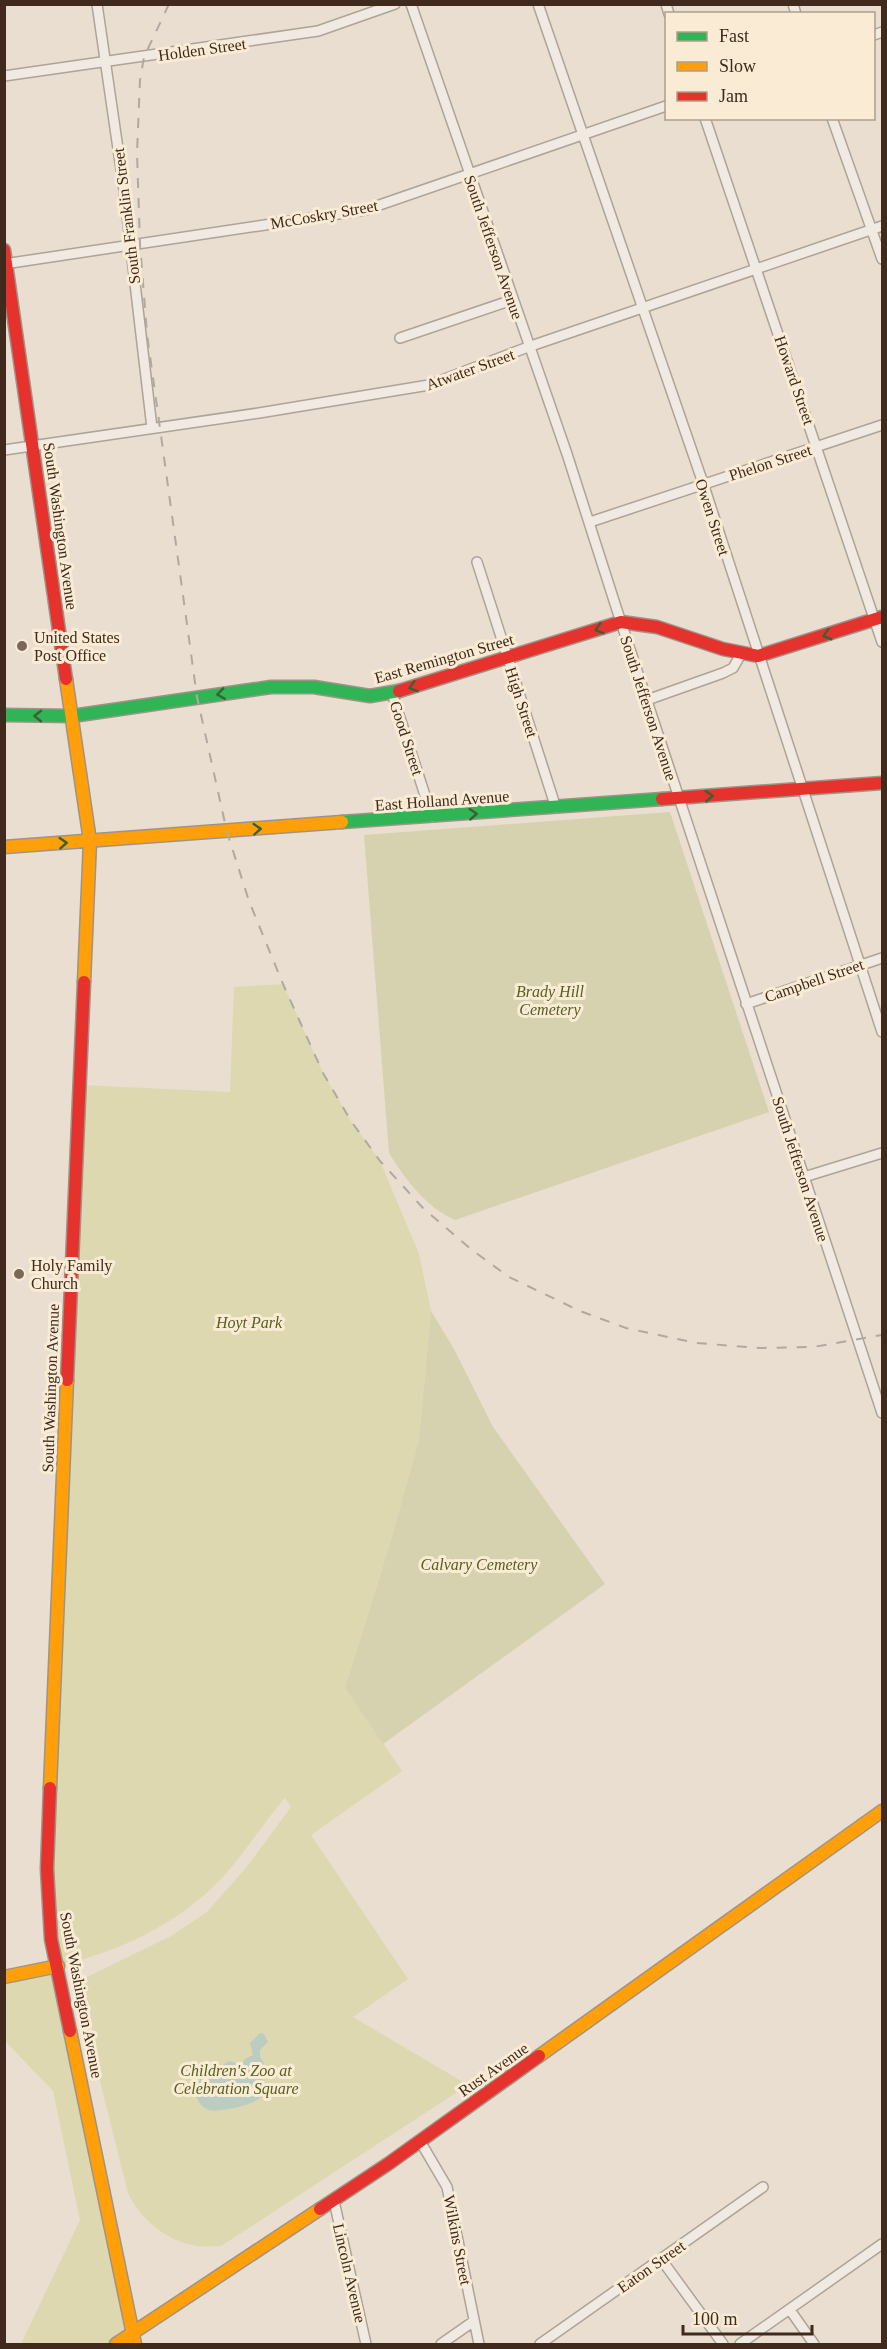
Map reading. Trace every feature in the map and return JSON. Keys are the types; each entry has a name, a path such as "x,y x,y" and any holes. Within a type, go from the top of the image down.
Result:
{"main road":[{"name":"South Washington Avenue","path":"4,250 90,841 47,1869 49,1919 134,2339"},
{"name":"East Remington Street","path":"4,715 72,716 271,687 314,687 370,696 392,693 621,622 656,624 718,648 758,656 879,619"},
{"name":"East Holland Avenue","path":"4,847 882,783"},
{"name":"Rust Avenue","path":"116,2344 134,2339 334,2201 882,1811"},
{"path":"4,1977 57,1966"}],"street":[{"name":"South Franklin Street","path":"97,4 124,190 152,428"},
{"name":"Holden Street","path":"4,76 318,32 395,4"},
{"name":"South Jefferson Avenue","path":"411,4 590,522 746,1004 882,1413"},
{"name":"Owen Street","path":"538,4 703,483 882,1032"},
{"name":"McCoskry Street","path":"5,264 365,210 665,106"},
{"name":"Howard Street","path":"706,120 817,447 879,619 882,642"},
{"path":"833,120 882,259"},
{"name":"Atwater Street","path":"4,450 429,386 528,347 643,310 882,226"},
{"path":"400,338 512,300"},
{"name":"Phelon Street","path":"590,522 882,425"},
{"name":"High Street","path":"477,562 556,808"},
{"path":"647,700 723,673 733,668 741,654"},
{"name":"Good Street","path":"392,693 432,817"},
{"name":"Campbell Street","path":"746,1004 882,958"},
{"path":"804,1177 882,1153"},
{"name":"Wilkins Street","path":"420,2141 447,2187 479,2344"},
{"name":"Eaton Street","path":"540,2344 763,2187"},
{"name":"Lincoln Avenue","path":"334,2201 366,2344"},
{"path":"741,2344 882,2244"},
{"path":"661,2259 723,2344"},
{"path":"790,2310 814,2344"},
{"path":"441,2344 474,2321"}],"green space":[{"name":"Brady Hill Cemetery","path":"670,812 769,1112 455,1220 445,1215 418,1192 389,1153 364,835"},
{"name":"Hoyt Park","path":"283,984 323,1073 351,1121 380,1161 419,1254 431,1311 419,1440 389,1547 345,1688 402,1771 311,1835 408,1979 353,2017 468,2085 221,2246 197,2246 176,2240 156,2228 133,2203 128,2193 97,2069 95,2040 83,1987 85,1978 171,1936 207,1912 246,1868 291,1807 285,1798 222,1878 205,1895 167,1923 146,1934 103,1953 58,1966 133,2333 116,2344 21,2344 80,2220 53,2091 5,2041 5,1977 57,1966 51,1939 80,1085 230,1092 234,987"},
{"name":"Calvary Cemetery","path":"431,1311 454,1349 493,1427 605,1584 383,1744 345,1688 389,1547 419,1440"}],"shaded area":[{"path":"260,2033 264,2034 268,2042 260,2050 260,2057 264,2063 261,2069 263,2086 261,2096 245,2105 228,2109 214,2111 203,2107 194,2088 201,2078 229,2061 241,2065 245,2059 253,2055 250,2043"}],"railway":[{"path":"169,4 144,57 140,80 137,153 140,244 147,334 197,697 227,832 249,901 323,1073 351,1121 380,1161 423,1208 472,1250 509,1277 580,1311 626,1328 696,1343 760,1348 813,1347 882,1335"}],"traffic: fast":[{"path":"4,715 72,716 271,687 314,687 370,696 399,691"},
{"path":"342,822 662,799"}],"traffic: slow":[{"path":"66,679 90,841 84,982"},
{"path":"4,847 342,822"},
{"path":"50,1788 67,1380"},
{"path":"539,2056 882,1811"},
{"path":"4,1977 58,1966"},
{"path":"70,2031 135,2344"},
{"path":"116,2344 320,2209"}],"traffic: jam":[{"path":"4,250 66,679"},
{"path":"399,691 621,622 657,627 723,649 758,656 882,617"},
{"path":"662,799 882,783"},
{"path":"67,1380 84,982"},
{"path":"50,1788 47,1869 51,1939 70,2031"},
{"path":"320,2209 388,2164 539,2056"}],"place":[{"name":"United States Post Office","path":"22,646"},
{"name":"Holy Family Church","path":"19,1274"}],"park label":[{"name":"Children's Zoo at Celebration Square","path":"236,2079"}]}
